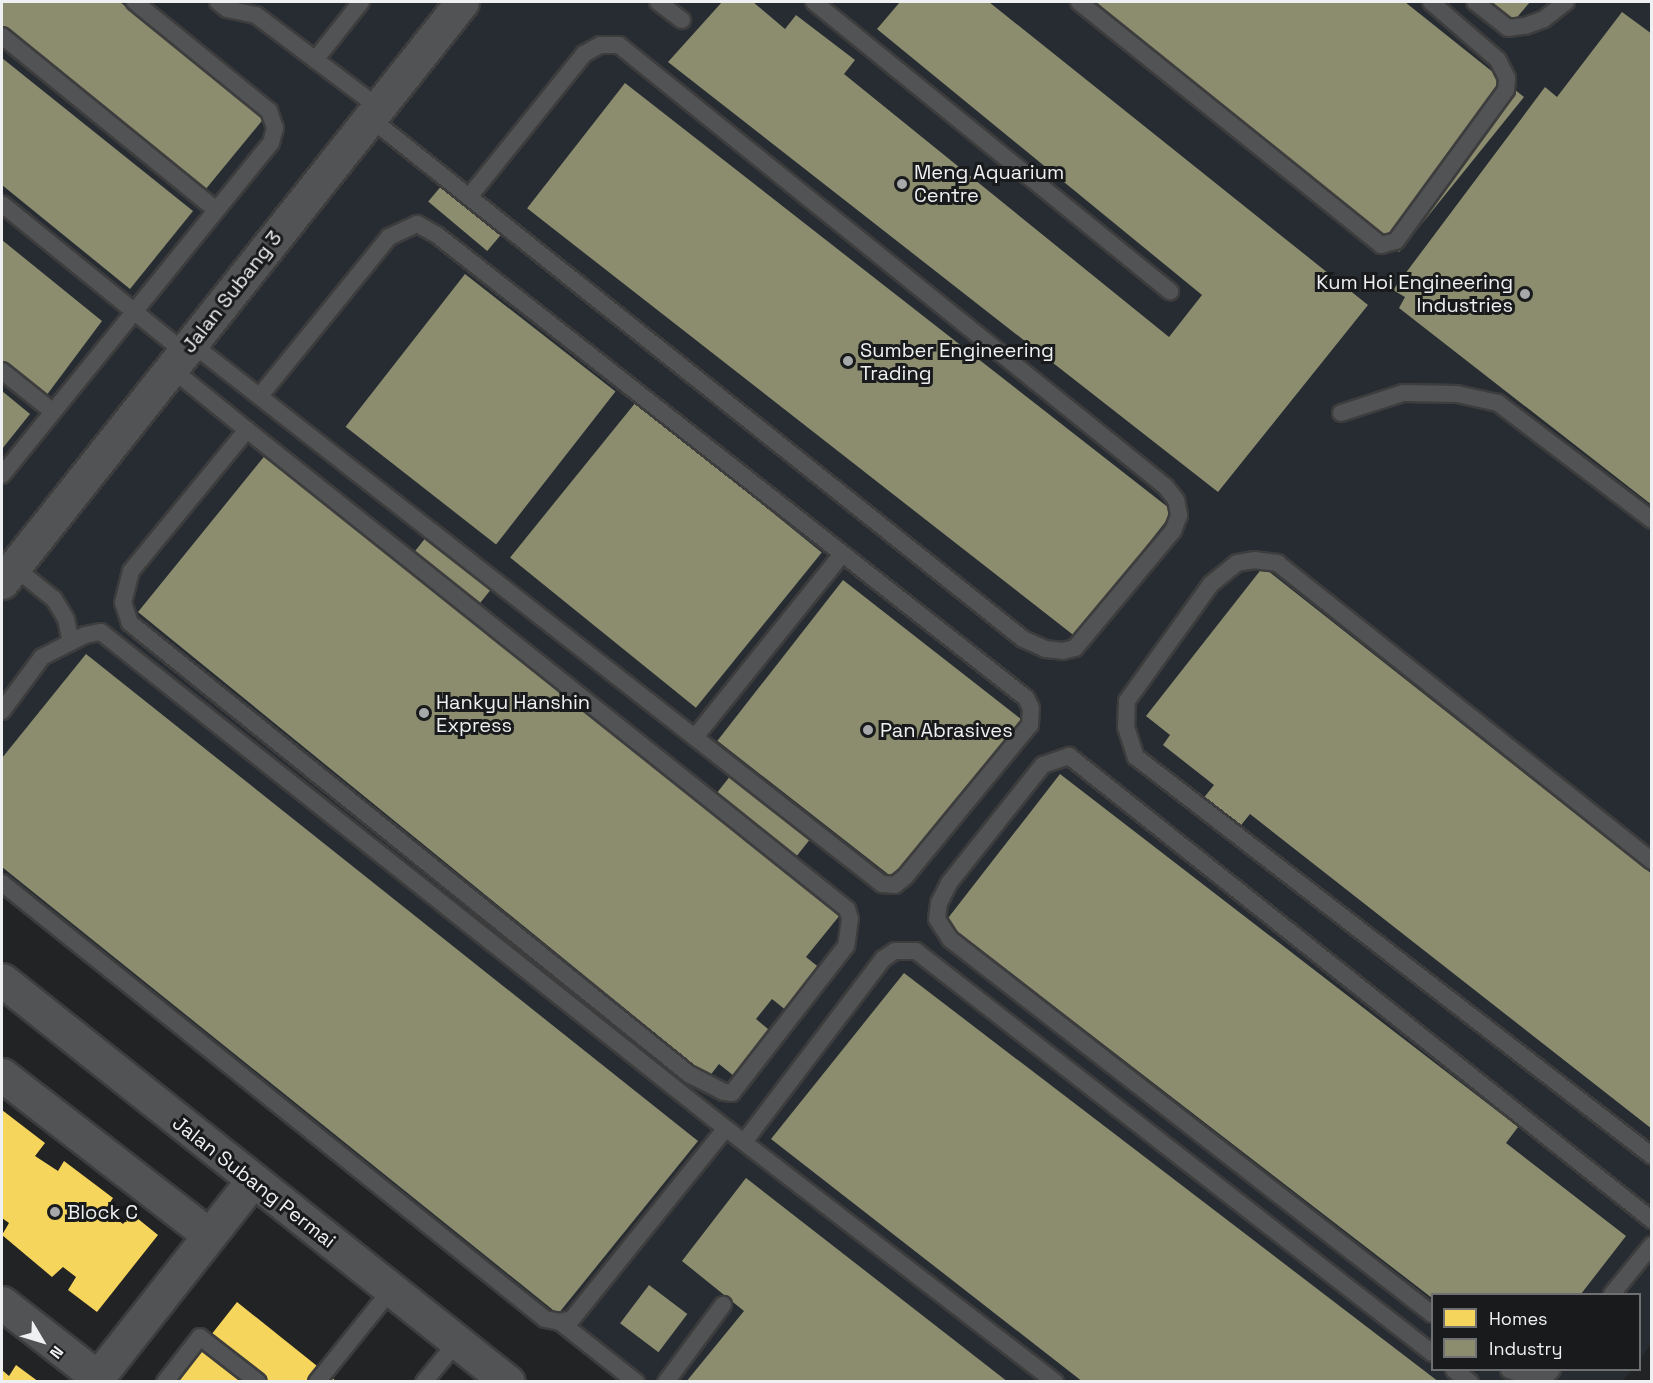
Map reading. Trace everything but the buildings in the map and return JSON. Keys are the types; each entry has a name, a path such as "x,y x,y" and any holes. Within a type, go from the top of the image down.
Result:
{"street":[{"name":"Jalan Subang 3","path":"5,575 462,2"},
{"name":"Jalan Subang Permai","path":"2,980 252,1181 508,1382"},
{"path":"2,1075 209,1235"},
{"path":"2,1303 96,1379 252,1181"}],"lane":[{"path":"2,475 271,143 275,128 269,111 135,2"},
{"path":"218,2 227,9 256,15 315,60 470,196 1023,639 1045,649 1063,651 1075,648 1173,531 1179,514 1176,500 1166,487 619,45 600,45 584,54 470,196"},
{"path":"315,60 361,2"},
{"path":"658,2 682,20"},
{"path":"814,2 1170,291"},
{"path":"1079,2 1381,244 1396,241 1506,90 1507,78 1498,60 1431,2"},
{"path":"1476,2 1508,28 1525,26 1544,19 1566,2"},
{"path":"2,36 216,210"},
{"path":"2,204 134,310 182,355 247,430 847,909 850,919 846,946 732,1093 724,1092 690,1075 130,623 123,603 131,571 247,430"},
{"path":"182,355 260,396 882,884 895,885 905,877 1030,725 1031,708 1026,698 446,242 417,224 389,237 260,396"},
{"path":"2,371 52,411"},
{"path":"1341,412 1403,393 1457,394 1498,403 1652,520"},
{"path":"695,737 842,554"},
{"path":"1652,861 1278,562 1255,560 1237,563 1211,584 1127,701 1126,727 1136,757 1652,1156"},
{"path":"5,575 54,599 66,619 71,642"},
{"path":"2,711 42,657 71,642 101,632 726,1128 1055,1382"},
{"path":"1431,1313 951,939 937,919 939,903 949,883 1043,765 1068,756 1652,1220"},
{"path":"2,883 545,1319 560,1322 572,1319 726,1128"},
{"path":"744,1142 883,959 895,951 916,951 1431,1352"},
{"path":"1613,1293 1652,1245"},
{"path":"317,1382 391,1290"},
{"path":"666,1382 723,1305"},
{"path":"560,1322 636,1382"},
{"path":"165,1382 200,1336 258,1382"},
{"path":"424,1382 457,1342"},
{"path":"1455,1371 1470,1382"},
{"path":"1512,1371 1530,1377 1551,1371"}],"shaded area":[{"path":"2,2 1651,2 1651,1344 1641,1358 1641,1293 1431,1293 1431,1371 1631,1371 1622,1381 636,1381 2,878"}],"place":[{"name":"Meng Aquarium Centre","path":"902,184"},
{"name":"Kum Hoi Engineering Industries","path":"1525,294"},
{"name":"Sumber Engineering Trading","path":"848,361"},
{"name":"Hankyu Hanshin Express","path":"424,713"},
{"name":"Pan Abrasives","path":"868,730"},
{"name":"Block C","path":"55,1212"}]}
